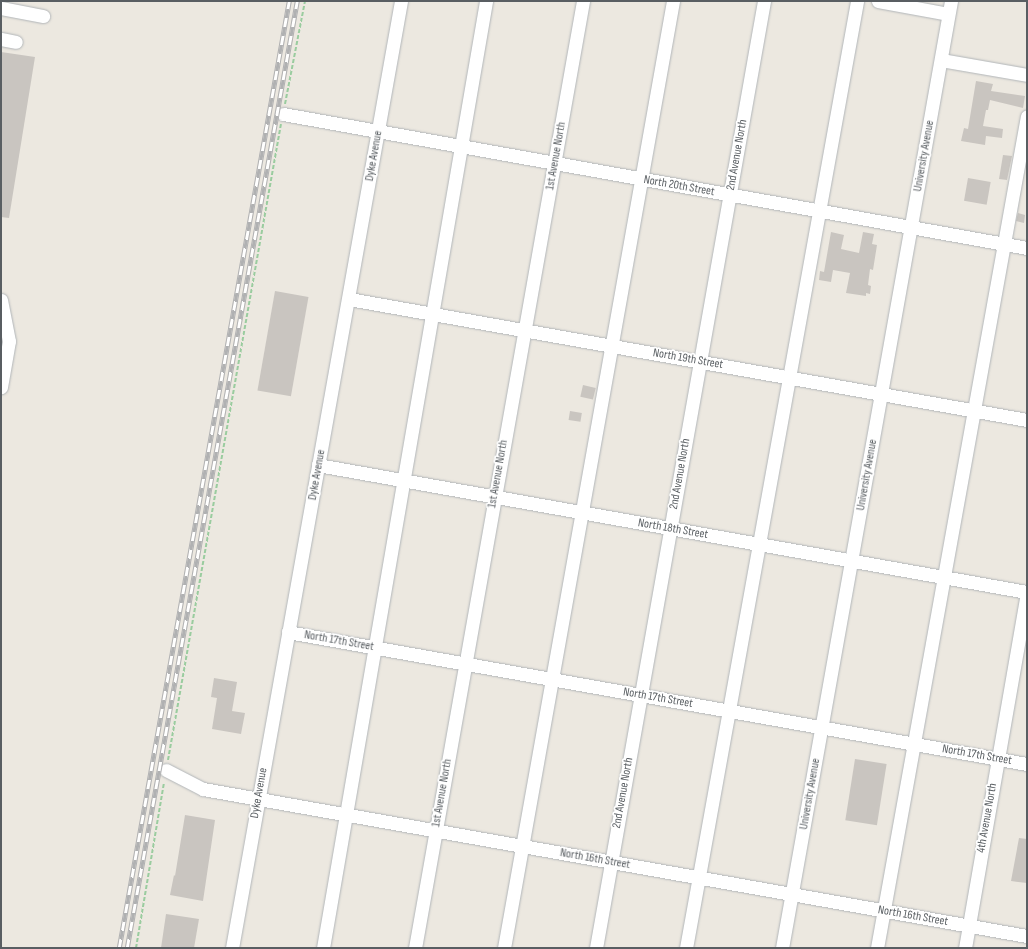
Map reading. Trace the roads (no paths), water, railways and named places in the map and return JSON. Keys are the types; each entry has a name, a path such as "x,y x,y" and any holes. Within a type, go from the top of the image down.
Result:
{"street":[{"name":"Dyke Avenue","path":"232,948 401,1"},
{"path":"323,948 405,481 486,1"},
{"name":"1st Avenue North","path":"414,948 583,1"},
{"path":"504,948 673,1"},
{"name":"2nd Avenue North","path":"596,948 764,1"},
{"path":"686,948 857,1"},
{"path":"878,1 949,7"},
{"name":"University Avenue","path":"782,948 949,7"},
{"path":"1,8 43,16"},
{"path":"1,39 16,42"},
{"path":"940,60 1027,75"},
{"name":"North 20th Street","path":"283,114 1027,248"},
{"path":"877,948 1027,116"},
{"name":"North 19th Street","path":"348,299 1027,420"},
{"path":"1,300 9,341 5,346 1,387"},
{"name":"North 18th Street","path":"318,465 759,545 851,560 1027,593"},
{"name":"4th Avenue North","path":"965,948 1027,593"},
{"name":"North 17th Street","path":"288,632 1027,764"},
{"name":"North 16th Street","path":"166,770 203,789 1027,936"}],"railway":[{"path":"119,948 289,1"},
{"path":"127,948 297,1"}]}
